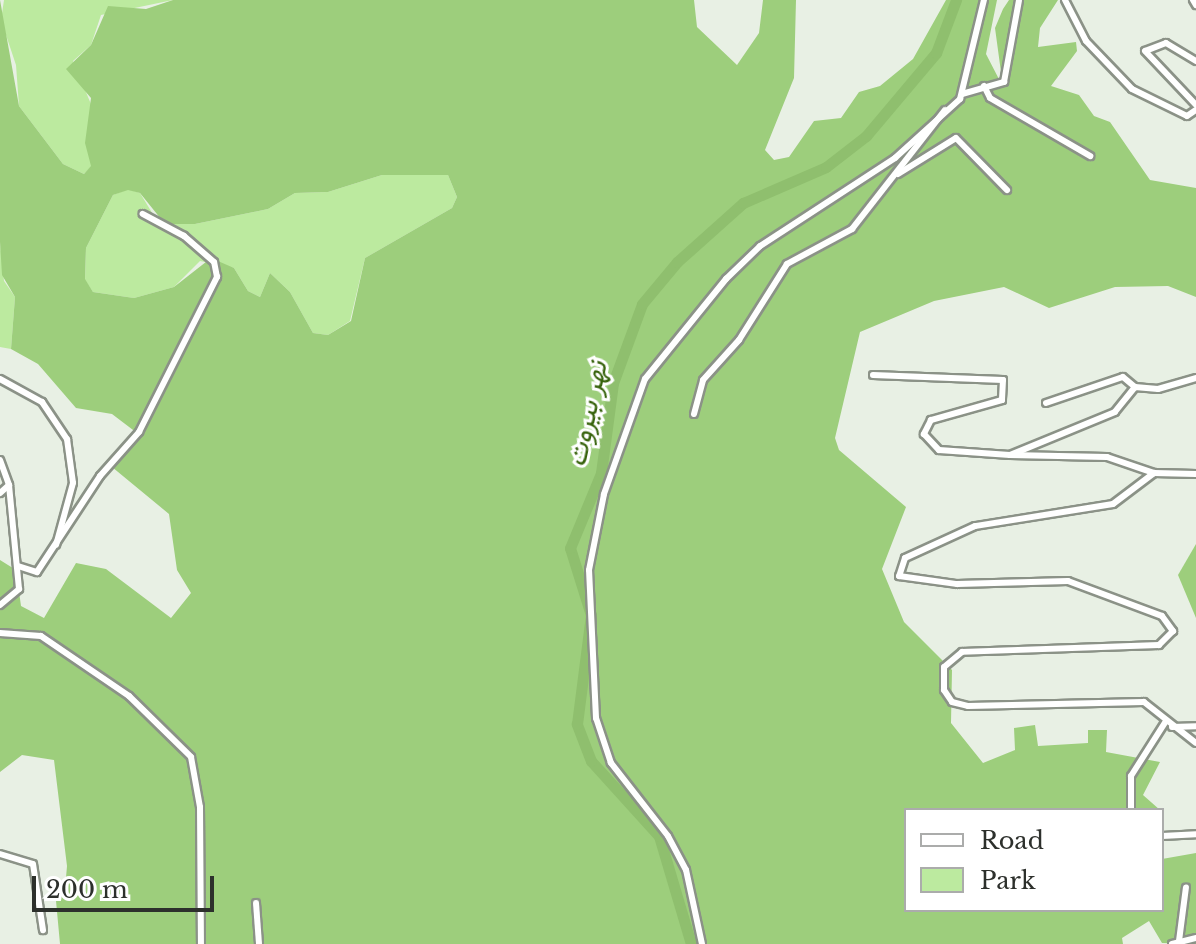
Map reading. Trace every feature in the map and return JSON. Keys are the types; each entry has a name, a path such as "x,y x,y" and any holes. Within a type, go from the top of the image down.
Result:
{"street":[{"path":"962,94 984,0"},
{"path":"702,944 686,870 668,836 611,763 596,718 589,570 604,494 645,379 714,292 760,246 895,158 962,94 1007,76 1006,46 1019,0"},
{"path":"1065,0 1093,50 1146,95 1187,116 1196,107 1145,51 1166,43 1196,61"},
{"path":"1193,0 1196,5"},
{"path":"984,86 990,98 1090,156"},
{"path":"694,414 703,380 739,340 787,264 846,234 898,174 947,107"},
{"path":"898,174 956,138 1007,190"},
{"path":"18,566 35,574 164,392 217,277 214,262 184,236 143,214"},
{"path":"873,375 1003,380 1002,400 931,420 924,434 939,450 1107,457 1154,473 1196,474"},
{"path":"1046,403 1123,377 1135,387 1172,388 1196,378"},
{"path":"1,381 42,402 67,439 73,483 55,548"},
{"path":"1010,455 1115,412 1135,387"},
{"path":"0,460 9,485 19,589 0,605"},
{"path":"1154,473 1113,504 975,526 916,552 898,569 914,583 1068,581 1162,616 1173,631 1165,643 962,652 944,667 943,684 952,702 968,706 1132,700 1155,707 1169,724 1196,743"},
{"path":"0,493 9,485"},
{"path":"0,633 37,634 129,696 181,741 195,764 199,795 201,944"},
{"path":"1169,724 1196,726"},
{"path":"1131,808 1131,776 1169,724"},
{"path":"1164,836 1196,834"},
{"path":"0,854 33,864 43,930"},
{"path":"1186,887 1176,943 1196,938"},
{"path":"256,903 259,944"}],"green space":[{"path":"0,0 19,106 63,164 84,174 91,166 85,143 91,98 66,69 91,45 108,6 146,9 173,0 694,0 697,27 737,65 759,33 763,0 796,0 794,78 765,150 774,160 789,157 814,121 841,118 859,92 880,86 913,59 946,0 997,0 986,54 1003,87 995,28 1003,9 1009,0 1058,0 1040,28 1038,47 1076,42 1077,51 1051,86 1079,95 1094,116 1110,122 1150,180 1196,188 1196,297 1168,286 1115,287 1049,308 1004,287 934,301 860,332 835,438 839,450 906,507 882,569 904,622 952,670 951,723 983,763 1015,750 1014,728 1035,725 1038,746 1088,743 1088,730 1107,730 1106,752 1160,762 1143,795 1158,808 904,808 904,912 1164,912 1164,859 1196,853 1196,944 1162,943 1149,921 1122,938 1123,944 60,944 55,890 65,889 67,866 54,760 22,755 0,772 0,560 16,570 21,606 44,618 76,563 106,569 171,618 191,593 177,570 169,514 112,467 137,433 112,414 76,408 38,364 11,349 15,297 2,275","holes":["382,175 448,175 457,197 452,208 365,258 351,321 328,335 313,333 290,292 270,273 260,297 248,291 234,268 211,258 174,287 134,298 93,292 85,279 86,248 113,195 128,190 140,193 165,224 195,224 268,209 295,193 328,192"]},
{"path":"4,0 173,0 101,15 91,45 73,61 93,109 92,166 84,174 63,164 19,106 16,65 1,20"},
{"path":"382,175 448,175 457,197 452,208 365,258 350,321 328,335 313,333 290,292 270,273 260,297 248,291 234,268 200,261 174,287 134,298 93,292 85,280 86,248 113,195 128,189 140,193 154,216 195,224 268,209 295,193 328,192"},
{"path":"0,242 4,281 15,297 11,349 0,347"},
{"path":"1196,544 1196,618 1178,575"}],"waterway":[{"name":"نهر بيروت","path":"691,944 659,836 591,761 577,724 591,615 570,548 601,473 613,383 642,304 677,262 743,203 826,167 866,136 936,53 956,0"}]}
